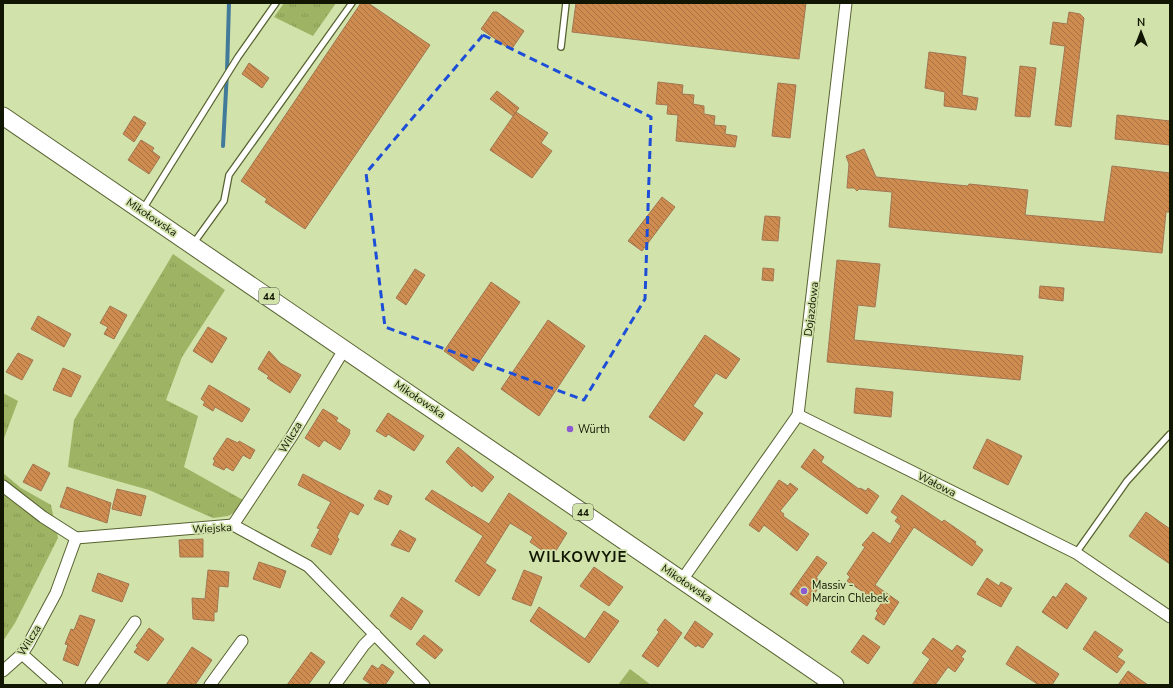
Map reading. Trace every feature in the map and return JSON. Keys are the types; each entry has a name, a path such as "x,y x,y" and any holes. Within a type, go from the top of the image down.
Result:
{"main road":[{"name":"Mikołowska","path":"3,116 345,348 835,685"}],"street":[{"name":"Dojazdowa","path":"682,580 798,415 846,3"},
{"name":"Wilcza","path":"233,525 292,436 345,348"},
{"name":"Wałowa","path":"798,415 1076,553 1170,617"},
{"path":"3,486 43,516 76,538"},
{"name":"Wiejska","path":"76,538 233,525 308,566 424,685"},
{"name":"Wilcza","path":"3,671 22,654 56,593 76,538"},
{"path":"91,685 136,622"},
{"path":"335,685 364,645 375,634"},
{"path":"210,685 242,641"},
{"path":"22,654 57,685"}],"lane":[{"path":"142,211 223,80 276,3"},
{"path":"192,245 224,201 229,175 352,3"},
{"path":"561,47 566,3"},
{"path":"1076,553 1127,481 1170,434"}],"highlighted area":[{"path":"483,35 651,117 645,299 584,400 385,327 366,173"}],"green space":[{"path":"284,3 336,3 313,36 274,17"},
{"path":"173,254 225,290 182,357 166,400 198,416 184,467 243,500 235,512 228,516 213,518 149,490 68,467 74,420"},
{"path":"3,393 18,401 3,441"},
{"path":"3,473 21,488 51,505 58,538 15,623 3,641"},
{"path":"630,669 651,685 618,685"}],"building":[{"path":"361,3 368,3 430,45 305,229 265,202 267,199 241,181"},
{"path":"576,3 806,3 799,59 572,32"},
{"path":"493,12 497,12 524,31 511,50 481,29"},
{"path":"1069,12 1080,14 1084,18 1071,127 1055,125 1065,46 1050,44 1053,22 1067,24"},
{"path":"929,52 966,57 962,95 978,98 976,110 944,106 945,92 925,88"},
{"path":"249,63 269,78 262,88 242,74"},
{"path":"1020,66 1036,68 1030,117 1015,116"},
{"path":"658,82 683,85 682,94 694,95 693,104 704,106 704,114 715,116 714,125 726,126 725,134 737,136 735,147 676,141 678,115 667,114 668,105 656,104"},
{"path":"778,83 796,85 790,138 772,136"},
{"path":"497,91 519,108 513,116 490,99"},
{"path":"516,112 548,133 541,143 552,151 532,178 490,150"},
{"path":"1117,115 1170,121 1170,145 1115,139"},
{"path":"134,116 146,123 134,142 123,134"},
{"path":"141,140 154,148 152,151 160,157 149,174 128,160"},
{"path":"864,149 876,177 1028,190 1025,215 1104,222 1112,166 1170,173 1169,212 1166,212 1162,253 889,227 892,192 859,189 857,191 854,188 847,188 849,164 846,156"},
{"path":"662,197 675,207 642,251 628,241"},
{"path":"765,216 780,217 778,241 762,240"},
{"path":"837,260 880,264 875,307 858,305 854,340 1023,356 1020,380 827,362"},
{"path":"763,268 774,269 773,281 762,280"},
{"path":"415,269 425,275 406,305 396,298"},
{"path":"491,282 520,302 473,371 444,351"},
{"path":"1040,286 1064,288 1063,301 1039,298"},
{"path":"110,306 127,315 114,339 104,334 108,327 100,323"},
{"path":"38,316 71,334 64,347 31,329"},
{"path":"548,320 585,346 539,416 501,389"},
{"path":"208,327 227,338 212,363 193,351"},
{"path":"705,335 740,359 726,379 716,373 693,406 703,413 684,441 649,417"},
{"path":"269,351 280,363 301,375 290,393 267,378 269,376 258,369"},
{"path":"18,353 33,360 22,380 6,372"},
{"path":"63,368 81,376 71,397 53,390"},
{"path":"209,385 250,409 242,422 215,407 213,411 203,405 205,402 201,399"},
{"path":"856,388 893,392 891,417 854,413"},
{"path":"323,409 338,418 336,421 350,430 350,433 340,450 324,440 319,447 305,438"},
{"path":"388,413 424,436 414,451 388,434 386,437 376,431"},
{"path":"227,438 238,443 239,441 255,450 250,459 243,455 233,471 226,467 224,470 213,465 215,460 213,459"},
{"path":"987,439 1022,456 1008,485 973,468"},
{"path":"458,447 494,477 482,492 473,485 472,487 446,462"},
{"path":"814,449 824,457 821,462 859,489 860,488 866,491 868,488 879,496 867,514 801,467"},
{"path":"33,464 50,473 41,491 23,482"},
{"path":"303,474 364,505 358,515 350,511 337,537 339,539 331,555 311,546 320,529 317,528 331,502 298,485"},
{"path":"779,480 788,486 790,483 798,489 780,511 784,514 783,516 809,534 797,551 764,525 759,532 749,525"},
{"path":"67,487 111,503 107,523 60,507"},
{"path":"117,489 146,496 141,516 112,509"},
{"path":"379,490 392,496 388,505 374,499"},
{"path":"432,490 489,524 509,493 567,533 552,557 530,542 533,537 510,523 485,563 496,570 479,596 455,581 483,536 425,499"},
{"path":"902,495 942,522 944,520 976,542 975,544 983,550 972,566 914,527 875,585 899,602 884,625 875,619 878,613 876,611 881,604 847,581 850,577 847,574 865,547 862,545 873,532 890,544 901,526 895,521 898,517 891,512"},
{"path":"1146,512 1170,529 1170,564 1129,536"},
{"path":"400,530 416,539 409,552 391,545"},
{"path":"203,539 203,557 180,557 179,540"},
{"path":"817,556 827,563 816,578 818,579 814,585 818,588 807,606 790,594"},
{"path":"259,562 286,571 280,588 253,579"},
{"path":"594,567 623,587 609,606 580,586"},
{"path":"208,570 229,572 228,587 219,586 217,612 214,612 214,621 193,619 192,598 205,599"},
{"path":"524,570 542,577 531,606 512,599"},
{"path":"98,573 129,584 122,602 92,591"},
{"path":"987,578 999,586 1001,582 1012,588 1001,607 977,594"},
{"path":"1066,583 1087,598 1067,629 1042,612 1053,596 1056,598"},
{"path":"402,597 423,611 411,630 390,616"},
{"path":"539,607 585,639 604,611 619,621 589,663 530,621"},
{"path":"80,615 95,620 78,666 63,660 68,645 65,644 71,629 74,630"},
{"path":"665,619 682,633 658,667 642,656 659,632 657,630"},
{"path":"695,621 713,634 703,648 697,645 696,647 684,638"},
{"path":"149,628 164,639 148,661 134,652 138,647 136,646"},
{"path":"1095,631 1123,650 1117,657 1125,662 1117,673 1083,649"},
{"path":"424,635 443,650 435,659 416,644"},
{"path":"863,635 880,647 868,664 851,652"},
{"path":"933,638 952,651 957,645 966,651 961,657 964,659 955,672 948,667 935,685 912,685 930,659 922,653"},
{"path":"1017,646 1059,674 1052,685 1039,685 1006,664"},
{"path":"192,647 212,660 195,685 166,685"},
{"path":"311,652 325,662 308,685 287,685"},
{"path":"382,664 394,672 385,685 372,685 363,679 372,665 378,669"},
{"path":"1128,671 1148,685 1118,685"}],"waterway":[{"path":"223,146 229,3"}],"place":[{"name":"Würth","path":"570,429"},
{"name":"Massiv - Marcin Chlebek","path":"804,591"}],"district":[{"name":"WILKOWYJE","path":"578,557"}]}
